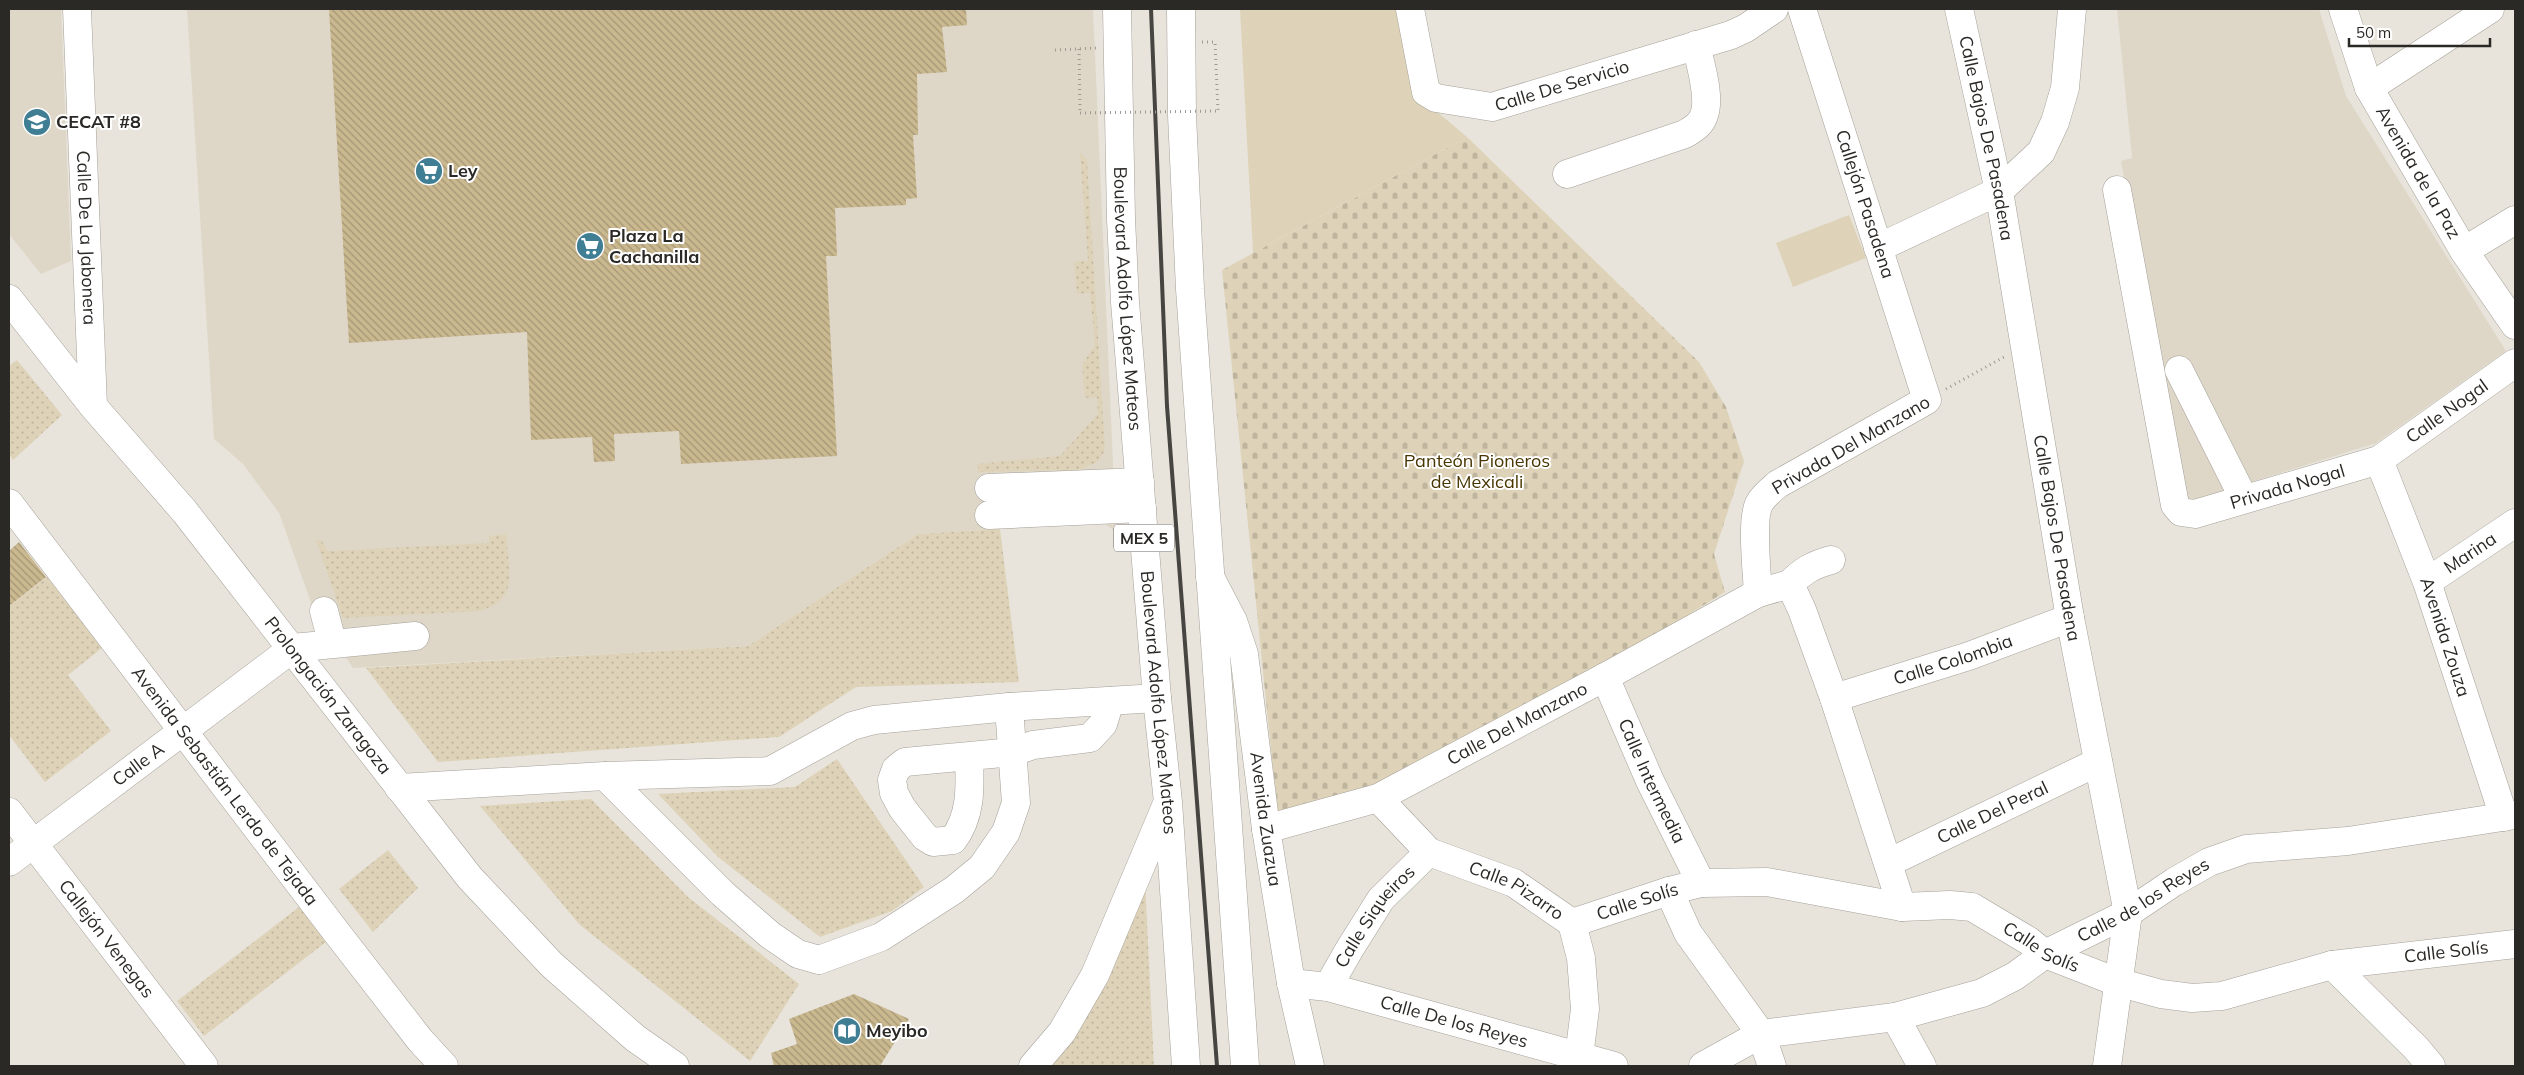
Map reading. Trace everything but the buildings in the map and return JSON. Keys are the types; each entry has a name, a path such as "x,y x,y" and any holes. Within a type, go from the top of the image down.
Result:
{"street":[{"name":"Calle De La Jabonera","path":"76,9 93,406"},
{"name":"Boulevard Adolfo López Mateos","path":"1117,9 1121,219 1157,698 1168,802 1186,1066"},
{"path":"1181,9 1182,115 1190,289 1245,1066"},
{"name":"Calle De Servicio","path":"1410,9 1426,92 1436,98 1482,107 1492,107 1696,45 1746,28 1774,9"},
{"name":"Callejón Pasadena","path":"1802,9 1927,400"},
{"name":"Calle Bajos De Pasadena","path":"1959,9 1999,191 2070,618 2128,913 2117,982 2107,1066"},
{"path":"1878,248 1999,191 2041,152 2055,122 2065,88 2072,9"},
{"name":"Avenida de la Paz","path":"2343,9 2369,88 2464,251 2515,325"},
{"path":"2369,88 2490,9"},
{"path":"1567,174 1685,134 1700,124 1705,114 1705,94 1696,45"},
{"name":"Privada Nogal","path":"2117,190 2175,505 2181,512 2195,514 2379,460"},
{"path":"2464,251 2515,220"},
{"name":"Prolongación Zaragoza","path":"9,299 93,406 185,512 293,648 470,878 552,965 635,1038 675,1066"},
{"name":"Calle Nogal","path":"2379,460 2515,363"},
{"path":"2179,370 2244,499"},
{"name":"Privada Del Manzano","path":"1758,593 1755,518 1759,504 1767,493 1778,484 1927,400"},
{"name":"Avenida Zouza","path":"2379,460 2426,582 2510,816"},
{"path":"989,502 1141,495"},
{"name":"Avenida Sebastián Lerdo de Tejada","path":"9,503 414,1032 444,1066"},
{"name":"Marina","path":"2426,582 2515,523"},
{"path":"1758,593 1790,584 1800,573 1814,565 1831,560"},
{"name":"Avenida Zuazua","path":"1210,577 1234,621 1244,654 1266,829 1291,983 1310,1066"},
{"path":"1790,584 1802,610 1834,698 1902,907"},
{"name":"Calle Del Manzano","path":"1266,829 1378,798 1758,593"},
{"path":"324,611 332,642"},
{"name":"Calle Colombia","path":"1834,698 1969,656 2070,618"},
{"path":"293,648 332,642 415,636"},
{"name":"Calle A","path":"9,862 293,648"},
{"name":"Calle Intermedia","path":"1605,677 1650,781 1701,883"},
{"path":"400,788 604,776 770,771 852,726 874,720 1009,708 1157,698"},
{"path":"969,756 1012,752 1033,745 1090,738 1103,724 1110,701"},
{"path":"604,776 722,892 770,935 798,954 819,960 881,937 954,890 982,867 1006,832 1016,803 1009,708"},
{"name":"Calle Del Peral","path":"1888,863 2098,762"},
{"name":"Calle Pizarro","path":"1378,798 1429,852 1514,883 1572,923 1581,958 1585,1009 1579,1057"},
{"path":"1033,1066 1062,1032 1095,975 1168,802"},
{"name":"Callejón Venegas","path":"9,812 204,1066"},
{"name":"Calle de los Reyes","path":"1703,1066 1761,1034 1895,1017 1982,993 2015,976 2045,954 2128,913 2174,882 2209,862 2246,849 2348,841 2510,816"},
{"name":"Calle Siqueiros","path":"1328,987 1381,899 1429,852"},
{"name":"Calle Solís","path":"1572,923 1669,891 1701,883 1767,882 1902,907 1950,905 1972,907 2029,941 2045,954 2117,982 2160,994 2192,998 2222,996 2332,965 2515,944"},
{"path":"1669,891 1688,933 1761,1034 1772,1066"},
{"path":"2332,965 2416,1048 2431,1066"},
{"name":"Calle De los Reyes","path":"1291,983 1328,987 1614,1066"},
{"path":"1895,1017 1922,1066"}],"path":[{"path":"1079,49 1080,113 1218,111 1215,42"},
{"path":"1055,50 1118,47"},
{"name":"Privada Del Manzano","path":"1927,400 2024,346"}],"shaded area":[{"name":"CECAT #8","path":"9,9 61,9 71,261 41,274 9,234"},
{"path":"187,9 1093,9 1116,532 1104,523 918,534 748,646 353,668 313,608 279,513 243,464 214,439"},
{"path":"2117,9 2319,9 2346,96 2506,351 2376,443 2184,503 2121,161 2132,158"}],"green space":[{"path":"1240,9 1403,9 1423,100 1467,137 1253,253"},
{"name":"Panteón Pioneros de Mexicali","path":"1467,137 1699,362 1726,407 1744,461 1714,554 1725,592 1553,698 1376,792 1285,818 1278,810 1273,769 1222,270"},
{"path":"1080,152 1087,160 1105,449 1102,456 1095,463 1074,472 1054,470 978,472 978,464 1060,456 1098,414 1097,397 1085,398 1082,365 1095,345 1090,293 1077,294 1074,262 1088,261"},
{"path":"1849,215 1866,258 1793,287 1776,243"},
{"path":"17,360 62,415 13,460 9,454 9,366"},
{"path":"1000,529 1019,682 856,687 779,737 438,762 366,668 748,646 918,534"},
{"path":"506,534 509,582 507,591 501,600 492,606 479,611 343,618 316,540 321,540 328,551 489,543 489,536"},
{"path":"47,577 102,648 68,675 111,731 45,782 9,735 9,606"},
{"path":"837,759 924,887 892,911 820,937 718,857 658,794 795,787"},
{"path":"591,799 688,897 799,984 750,1061 579,924 480,806"},
{"path":"388,850 418,888 373,932 339,889"},
{"path":"1145,882 1154,1066 1046,1066"},
{"path":"299,907 326,942 204,1036 177,1001"}],"railway":[{"path":"1151,9 1167,406 1217,1066"}],"place":[{"name":"CECAT #8","path":"37,122"},
{"name":"Ley","path":"429,171"},
{"name":"Plaza La Cachanilla","path":"590,246"},
{"name":"Meyibo","path":"847,1031"}]}
